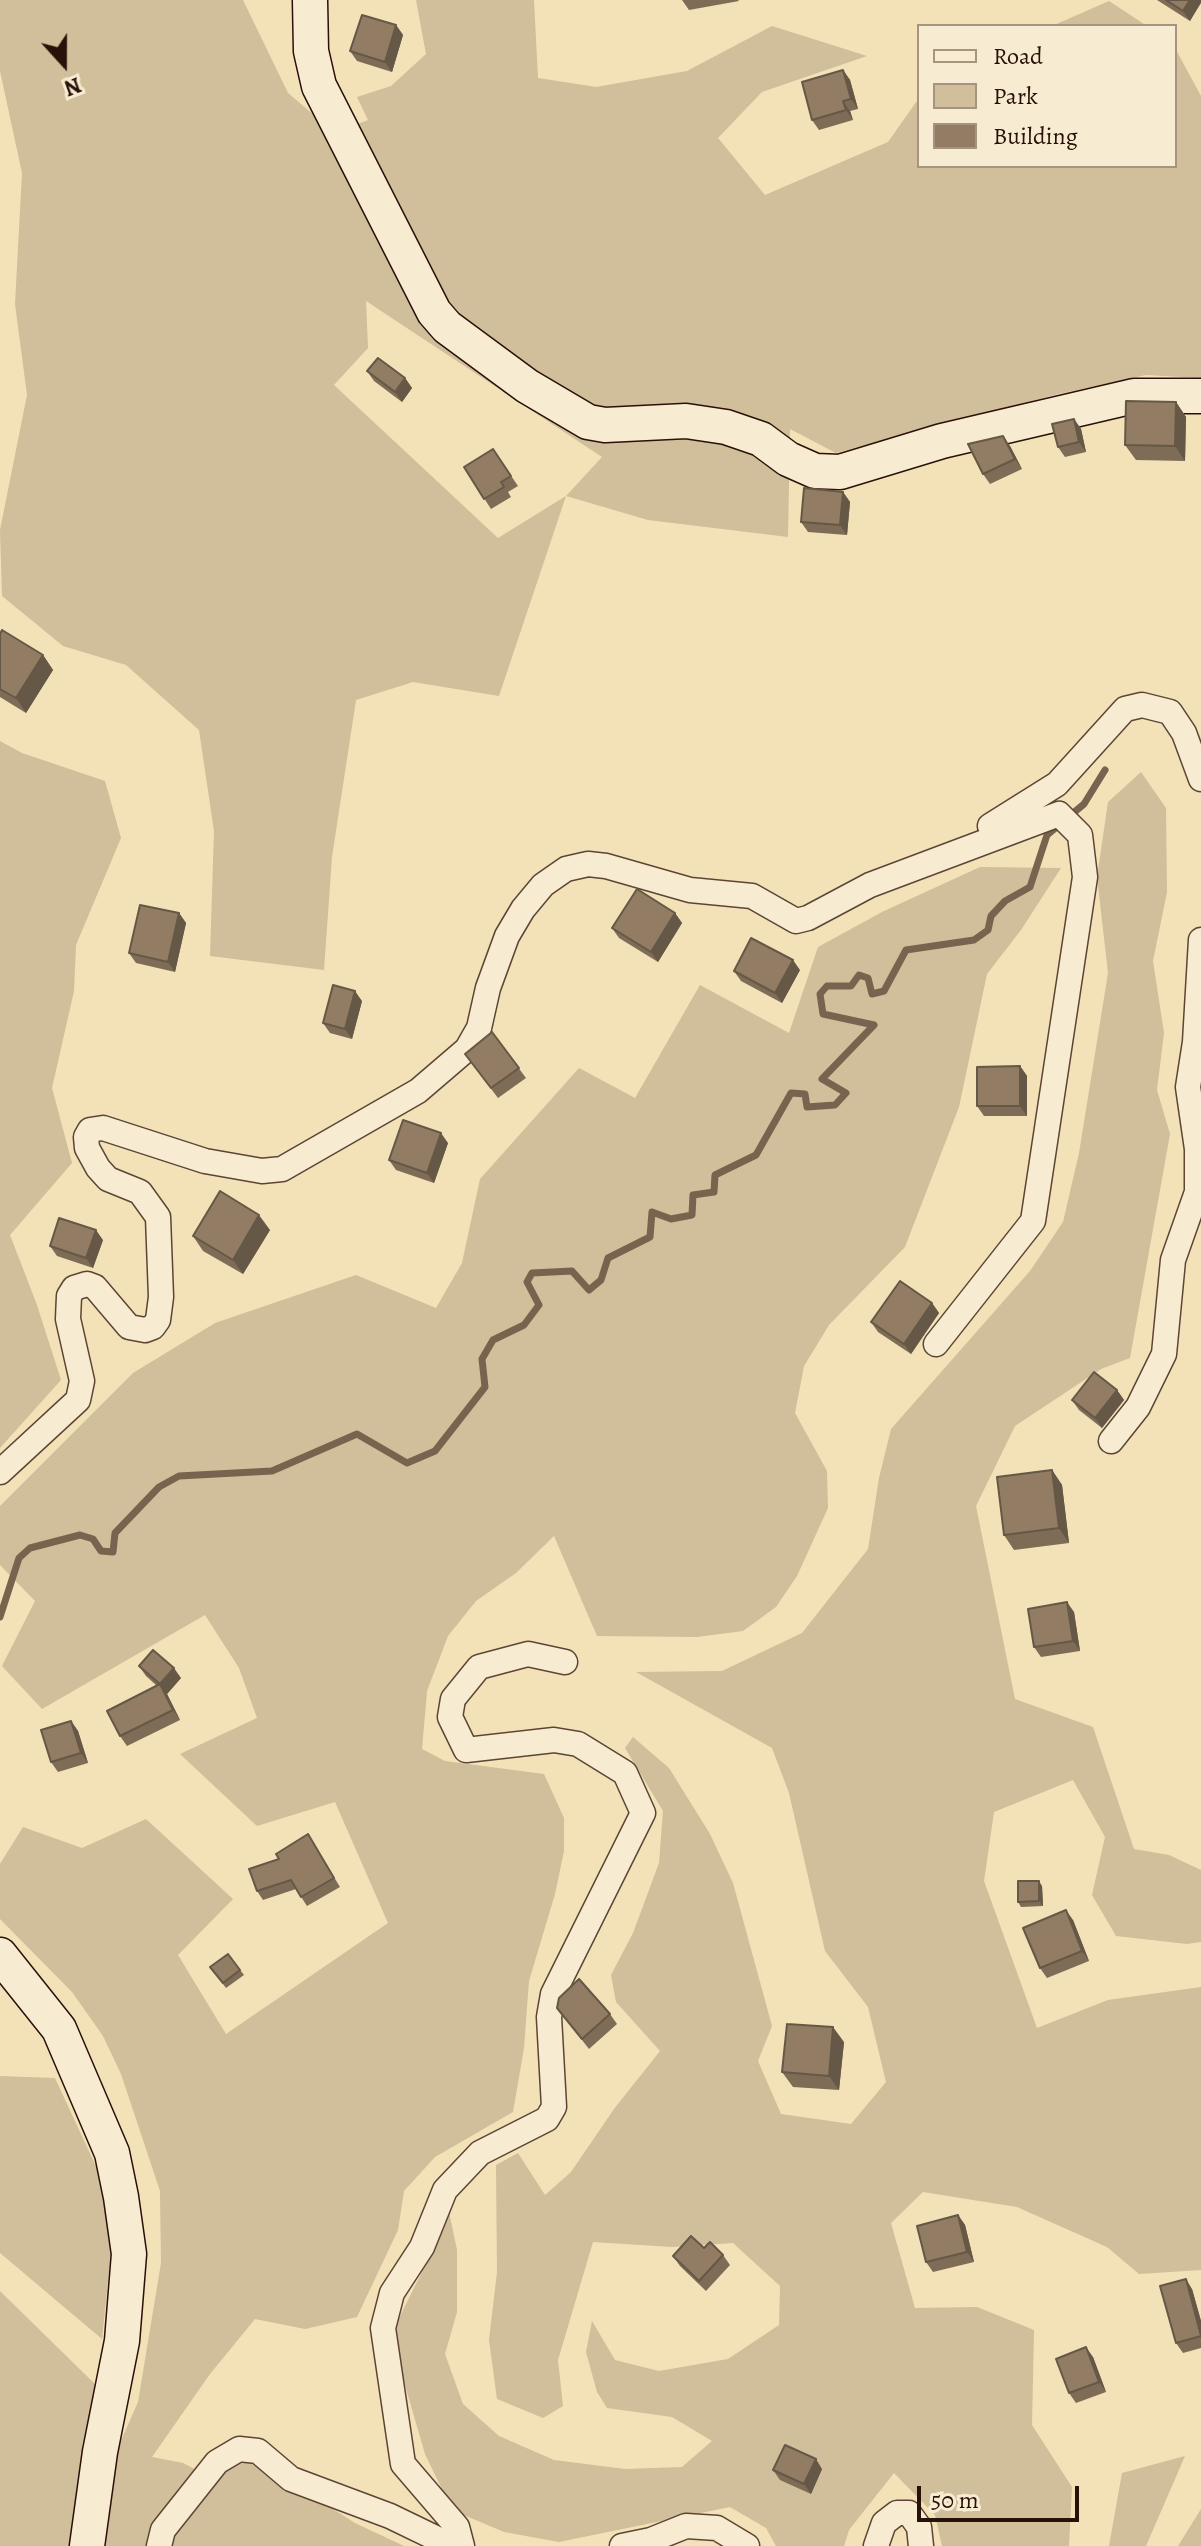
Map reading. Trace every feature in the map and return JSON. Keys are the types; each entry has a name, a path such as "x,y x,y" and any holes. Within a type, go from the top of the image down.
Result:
{"street":[{"path":"310,0 311,51 319,86 434,312 447,327 527,386 580,418 605,425 686,421 726,427 761,439 788,459 815,471 840,472 942,441 1134,396 1201,396"},
{"path":"0,1472 78,1400 82,1381 68,1319 69,1296 74,1288 87,1284 95,1287 129,1327 145,1330 153,1327 158,1320 161,1297 158,1217 140,1192 108,1179 98,1168 87,1148 86,1137 90,1130 103,1128 205,1161 262,1171 282,1169 418,1091 467,1049 479,1028 488,988 507,936 523,909 543,885 566,869 588,864 606,866 690,890 752,896 796,921 906,871 1015,813 1057,784 1125,709 1142,705 1170,712 1184,733 1201,779"},
{"path":"906,871 1059,814 1080,835 1085,877 1033,1221 936,1344"},
{"path":"1111,1441 1138,1407 1164,1354 1173,1260 1197,1192 1197,1149 1188,1087 1195,1042 1201,940"},
{"path":"462,2546 457,2527 403,2464 383,2328 392,2293 422,2247 445,2190 480,2153 547,2119 554,2107 549,2017 553,1994 643,1813 625,1773 578,1744 554,1740 466,1750 450,1717 453,1699 479,1667 528,1654 565,1662"},
{"path":"0,1955 59,2029 112,2153 121,2197 129,2254 122,2341 100,2452 87,2546"},
{"path":"159,2546 163,2530 217,2462 239,2449 258,2451 291,2479 390,2516 452,2546"},
{"path":"876,2546 884,2523 897,2513 909,2513 919,2527 921,2546"},
{"path":"622,2546 651,2540 686,2526 717,2528 747,2546"}],"green space":[{"path":"0,0 243,0 288,93 335,133 368,120 357,97 391,86 426,54 416,0 534,0 538,78 596,87 687,71 772,26 867,56 762,92 718,138 765,195 888,142 917,101 917,168 1177,168 1177,52 1201,96 1201,378 1146,375 1054,395 836,453 790,429 788,537 648,520 566,496 499,696 413,682 356,700 332,857 324,970 210,956 214,831 199,730 126,665 63,646 2,596 0,530 27,395 15,304 22,173 0,71","holes":["366,301 602,457 566,496 498,538 334,385 368,348"]},
{"path":"1109,1 1144,24 1057,24"},
{"path":"0,741 22,753 105,781 121,838 76,945 74,991 52,1088 72,1163 10,1235 61,1380 0,1448"},
{"path":"1141,772 1166,808 1167,892 1153,961 1164,1033 1157,1090 1170,1134 1130,1358 1101,1369 1015,1426 976,1506 1015,1699 1093,1727 1134,1849 1169,1855 1201,1870 1201,1942 1187,1944 1116,1936 1092,1895 1105,1837 1073,1780 994,1812 984,1881 1037,2028 1108,2000 1201,1987 1201,2270 1139,2274 1107,2247 1017,2207 923,2192 891,2223 915,2308 977,2307 1034,2330 1032,2425 1072,2487 1069,2546 942,2546 935,2515 894,2473 849,2530 844,2546 776,2546 766,2528 730,2507 559,2542 504,2532 452,2510 425,2454 400,2368 394,2328 425,2266 448,2207 457,2250 457,2312 445,2354 463,2404 499,2436 554,2460 625,2469 682,2467 712,2441 672,2417 607,2408 597,2392 586,2352 592,2321 615,2360 659,2371 728,2359 779,2325 780,2286 733,2243 672,2247 593,2242 558,2360 563,2406 543,2418 497,2399 489,2340 497,2272 496,2165 518,2153 545,2195 571,2172 614,2109 660,2051 616,2002 611,1975 633,1933 659,1863 663,1811 625,1748 633,1737 669,1768 710,1834 733,1883 772,2026 758,2061 781,2114 851,2124 886,2082 868,2007 825,1951 789,1793 772,1748 636,1672 722,1671 802,1633 868,1549 879,1478 891,1429 1030,1271 1063,1222 1079,1153 1108,973 1097,877 1108,802"},
{"path":"980,867 1061,868 1021,930 987,974 959,1107 905,1247 829,1325 804,1366 795,1413 827,1471 828,1508 797,1576 776,1607 743,1631 697,1637 597,1636 554,1536 516,1573 476,1601 448,1636 427,1691 422,1749 445,1761 544,1774 564,1818 564,1851 555,1894 529,1981 524,2048 513,2112 435,2157 404,2191 398,2230 357,2317 305,2329 255,2319 210,2374 152,2457 183,2463 206,2475 250,2457 355,2523 404,2546 0,2546 0,2291 98,2387 82,2446 116,2452 138,2402 161,2263 160,2191 121,2074 103,2036 72,1992 0,1919 0,1864 23,1827 82,1848 146,1819 233,1899 178,1955 226,2034 388,1923 335,1802 257,1826 180,1754 257,1718 239,1668 205,1615 42,1709 2,1666 35,1601 0,1565 0,1506 133,1373 215,1323 356,1275 436,1308 462,1263 480,1179 579,1068 635,1098 700,985 789,1033 818,947 882,912"},
{"path":"0,2076 55,2078 100,2175 112,2243 102,2339 0,2253"},
{"path":"1185,2456 1146,2546 1109,2546 1122,2473"},
{"path":"1201,2509 1201,2546 1178,2546"}],"building":[{"path":"1166,0 1190,0 1183,11"},
{"path":"362,15 396,25 385,62 350,51"},
{"path":"843,70 851,99 843,101 846,110 812,120 802,82"},
{"path":"378,358 405,378 395,392 367,371"},
{"path":"1126,401 1176,402 1175,446 1125,445"},
{"path":"1074,419 1079,442 1058,447 1052,424"},
{"path":"1003,436 1015,459 983,474 968,444"},
{"path":"493,449 511,476 501,482 504,487 484,499 464,467"},
{"path":"804,488 843,492 840,525 801,522"},
{"path":"2,630 43,655 16,698 0,689"},
{"path":"637,889 675,913 651,952 612,928"},
{"path":"140,905 179,913 168,962 129,953"},
{"path":"751,938 793,960 775,993 734,971"},
{"path":"333,985 355,991 345,1029 323,1023"},
{"path":"492,1032 519,1068 491,1088 465,1054"},
{"path":"1020,1066 1020,1106 977,1106 977,1067"},
{"path":"403,1120 441,1133 427,1173 389,1160"},
{"path":"220,1191 259,1215 233,1260 193,1236"},
{"path":"59,1218 96,1230 86,1258 50,1246"},
{"path":"900,1281 932,1303 904,1344 871,1322"},
{"path":"1094,1372 1117,1390 1095,1418 1072,1400"},
{"path":"1052,1470 1059,1528 1004,1535 997,1477"},
{"path":"1067,1602 1073,1641 1034,1647 1028,1609"},
{"path":"153,1650 174,1668 160,1684 139,1666"},
{"path":"160,1684 173,1710 120,1736 107,1711"},
{"path":"71,1721 81,1753 51,1762 41,1730"},
{"path":"308,1834 334,1878 301,1897 291,1880 257,1891 249,1869 279,1859 276,1854"},
{"path":"1018,1881 1039,1881 1039,1901 1018,1902"},
{"path":"1066,1910 1082,1951 1040,1968 1023,1928"},
{"path":"228,1954 240,1970 223,1983 210,1967"},
{"path":"579,1979 610,2014 582,2039 557,2008 559,1998"},
{"path":"787,2024 833,2027 829,2076 782,2072"},
{"path":"958,2215 967,2252 926,2262 917,2226"},
{"path":"691,2236 704,2248 710,2242 723,2255 699,2281 673,2256"},
{"path":"1186,2279 1201,2336 1176,2343 1160,2286"},
{"path":"1086,2347 1099,2382 1069,2393 1056,2359"},
{"path":"785,2445 816,2459 804,2484 773,2470"}],"waterway":[{"path":"0,1617 19,1558 30,1548 80,1535 93,1539 101,1551 113,1552 115,1533 159,1487 179,1476 272,1471 357,1434 407,1463 435,1451 485,1387 482,1359 493,1340 524,1325 539,1305 527,1282 532,1273 572,1271 589,1290 601,1280 608,1258 650,1237 652,1212 671,1219 692,1215 693,1195 714,1192 715,1175 756,1155 791,1093 805,1094 807,1107 835,1105 846,1093 822,1079 874,1025 823,1014 820,994 827,986 851,986 859,975 868,978 872,994 884,991 906,950 974,940 988,930 991,916 1005,901 1030,887 1047,835 1084,804 1105,770"}]}
